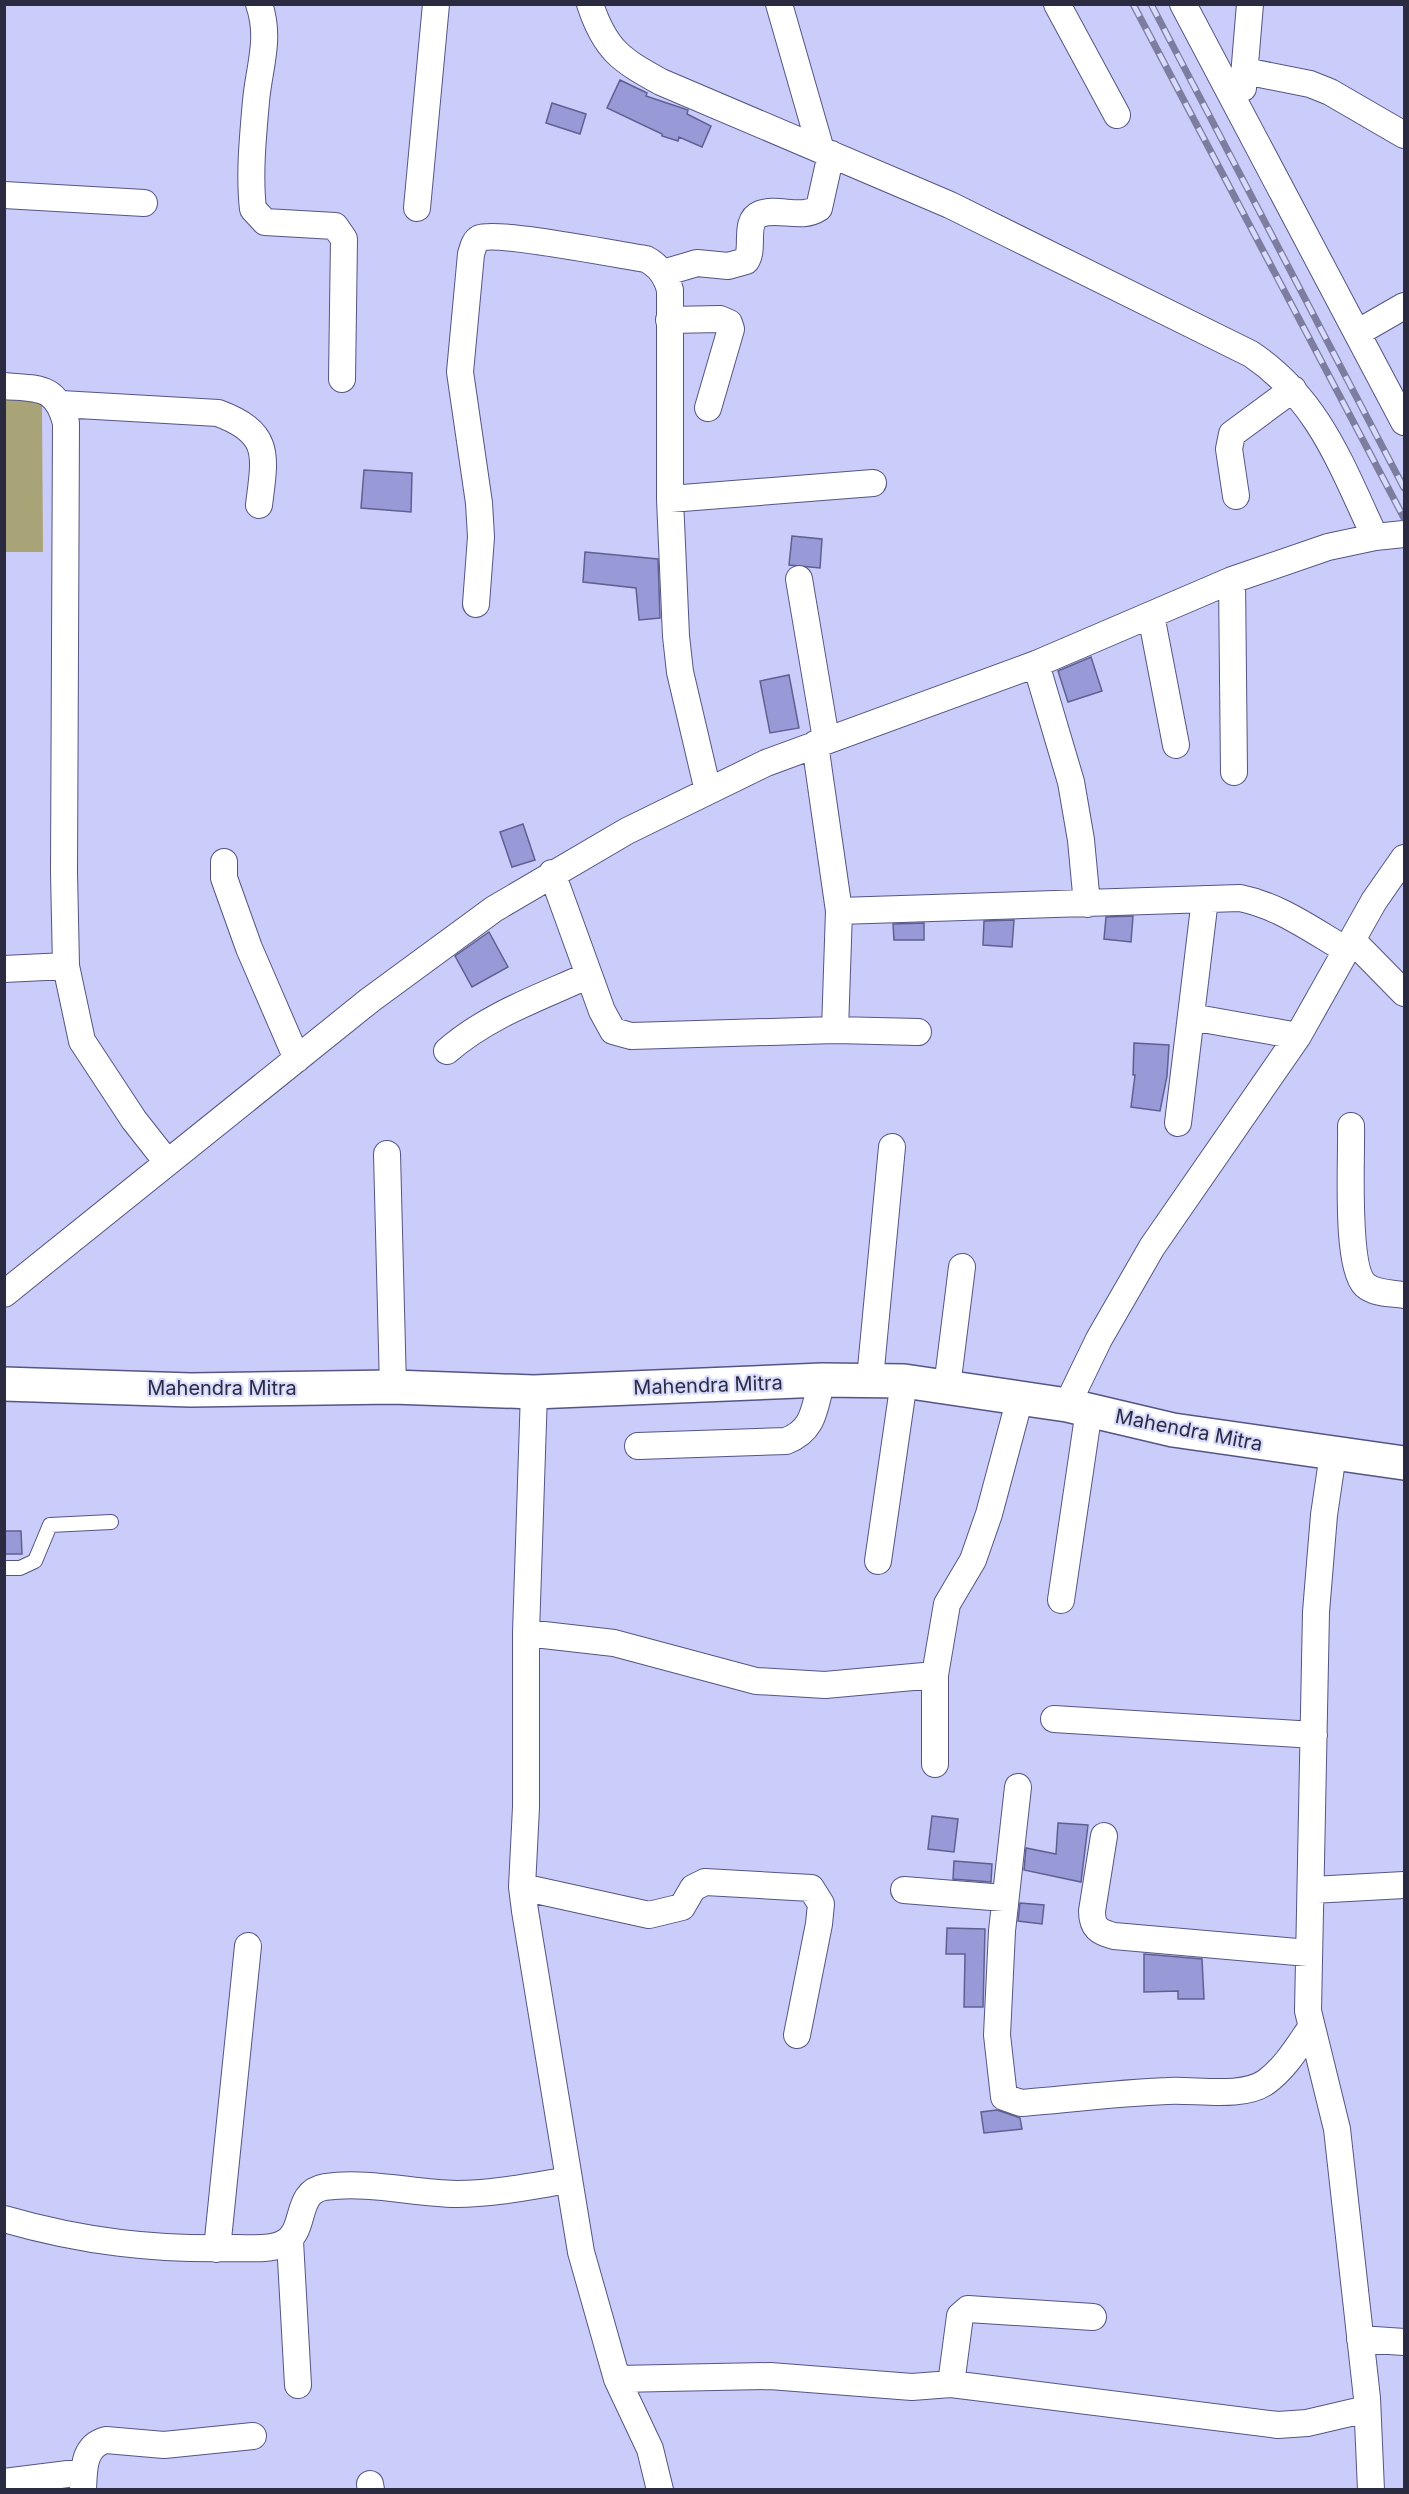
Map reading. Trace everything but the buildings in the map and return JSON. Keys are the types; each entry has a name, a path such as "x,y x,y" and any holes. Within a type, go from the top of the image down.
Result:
{"main road":[{"name":"Mahendra Mitra","path":"4,1384 191,1390 393,1387 534,1392 822,1380 904,1380 1078,1408 1173,1430 1333,1455 1404,1463"}],"street":[{"path":"259,4 264,20 266,45 256,100 250,188 253,209 266,222 335,226 344,239 342,380"},
{"path":"417,208 436,4"},
{"path":"590,4 598,31 623,61 662,82 974,216 1251,354 1272,369 1311,409 1336,454 1375,537"},
{"path":"663,273 697,263 728,266 746,261 750,255 751,226 754,218 762,213 807,214 819,208 823,201 826,152 779,4"},
{"path":"1057,4 1117,114"},
{"path":"1183,4 1404,422"},
{"path":"1239,112 1250,4"},
{"path":"1245,70 1310,84 1330,92 1404,135"},
{"path":"4,195 144,202"},
{"path":"476,604 481,537 479,503 460,372 471,254 475,243 480,238 505,238 646,259 657,265 670,290 671,554 680,672 708,791"},
{"path":"1357,333 1404,306"},
{"path":"669,320 720,319 729,323 731,329 708,408"},
{"path":"4,386 50,393 61,404 66,423 64,848 66,966 82,1041 134,1120 167,1162"},
{"path":"1236,495 1229,449 1232,434 1293,389"},
{"path":"61,404 218,413 234,419 257,436 262,445 265,458 259,505"},
{"path":"670,499 873,483"},
{"path":"4,1294 370,1000 494,909 627,831 708,791 820,742 1036,664 1232,580 1328,547 1375,537 1404,534"},
{"path":"799,579 839,911 835,1030"},
{"path":"1232,580 1234,772"},
{"path":"1151,615 1176,745"},
{"path":"1036,664 1071,782 1082,840 1087,904"},
{"path":"1061,1600 1078,1408 1099,1339 1152,1247 1298,1036 1374,901 1404,858"},
{"path":"224,862 224,878 249,948 297,1059"},
{"path":"552,873 613,1031 631,1036 835,1030 918,1032"},
{"path":"839,911 1240,898 1260,902 1350,946 1404,993"},
{"path":"1178,1123 1205,899"},
{"path":"4,969 66,966"},
{"path":"447,1051 462,1038 493,1019 590,975"},
{"path":"1191,1017 1298,1036"},
{"path":"1351,1126 1354,1265 1365,1285 1377,1291 1404,1295"},
{"path":"870,1379 892,1147"},
{"path":"387,1154 393,1387"},
{"path":"947,1387 962,1267"},
{"path":"638,1446 786,1441 799,1436 807,1429 822,1380"},
{"path":"878,1560 904,1380"},
{"path":"534,1392 526,1633 526,1796 522,1887 580,2252 617,2379 650,2449 660,2490"},
{"path":"935,1764 935,1675 947,1604 973,1560 1020,1398"},
{"path":"1333,1455 1319,1567 1312,1890 1308,1953 1310,2029 1325,2075 1337,2129 1367,2409 1371,2490"},
{"path":"526,1633 614,1643 756,1682 825,1684 935,1675"},
{"path":"1054,1719 1314,1735"},
{"path":"1018,1787 1004,1898 997,2034 1004,2097 1021,2103 1168,2090 1226,2092 1248,2088 1265,2083 1287,2062 1310,2029"},
{"path":"1104,1836 1092,1911 1092,1920 1100,1932 1114,1936 1308,1953"},
{"path":"522,1887 649,1915 682,1907 693,1888 705,1882 811,1888 821,1904 797,2035"},
{"path":"1312,1890 1404,1885"},
{"path":"904,1890 1004,1898"},
{"path":"217,2249 248,1946"},
{"path":"4,2219 60,2235 103,2242 217,2249 277,2247 290,2241 298,2229 302,2206 310,2194 321,2188 342,2186 456,2194 484,2193 569,2180"},
{"path":"290,2241 298,2385"},
{"path":"951,2384 960,2316 968,2309 1093,2317"},
{"path":"1360,2339 1404,2342"},
{"path":"617,2379 770,2376 912,2387 951,2384 1278,2425 1307,2423 1367,2409"},
{"path":"4,2482 84,2481 89,2450 96,2443 106,2440 164,2445 253,2436"}],"lane":[{"path":"4,1568 20,1568 35,1562 50,1525 111,1522"}],"shaded area":[{"path":"4,389 27,390 42,404 43,552 5,552"}],"railway":[{"path":"1133,4 1404,518"},
{"path":"1151,4 1404,488"}]}
